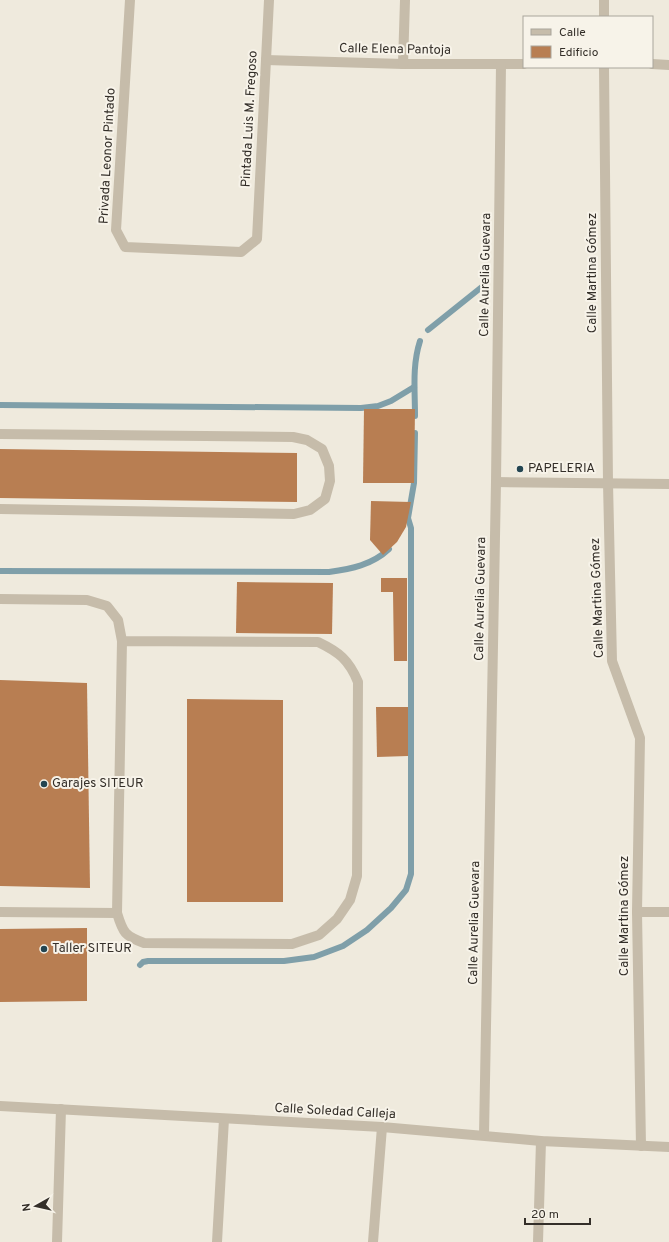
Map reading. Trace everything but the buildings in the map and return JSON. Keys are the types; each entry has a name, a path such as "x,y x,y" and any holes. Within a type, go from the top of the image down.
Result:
{"street":[{"name":"Privada Leonor Pintado","path":"130,0 116,230 125,247 241,252 257,240"},
{"name":"Pintada Luis M. Fregoso","path":"257,240 269,0"},
{"path":"403,64 405,0"},
{"path":"604,0 604,16"},
{"name":"Calle Elena Pantoja","path":"266,60 403,64 523,64"},
{"name":"Calle Aurelia Guevara","path":"484,1135 502,64"},
{"path":"653,64 669,64"},
{"name":"Calle Martina Gómez","path":"604,68 608,483 612,661 640,738 637,912 641,1146"},
{"path":"0,434 293,437 307,440 322,450 329,466 330,481 325,499 310,510 294,514 0,509"},
{"path":"496,482 669,484"},
{"path":"0,599 87,600 107,606 118,620 122,641 117,913 121,928 131,938 144,943 292,944 319,935 337,919 350,900 357,876 358,682 353,670 333,649 318,642 122,641"},
{"path":"0,912 117,913"},
{"path":"637,912 669,912"},
{"name":"Calle Soledad Calleja","path":"0,1106 382,1126 541,1141 669,1147"},
{"path":"57,1242 61,1109"},
{"path":"217,1242 224,1118"},
{"path":"373,1242 382,1126"},
{"path":"538,1242 541,1141"}],"waterway":[{"path":"428,330 483,286"},
{"path":"415,416 415,369 417,350 420,341"},
{"path":"0,405 361,408 378,406 391,401 414,387"},
{"path":"140,965 143,962 148,961 284,961 314,957 343,946 367,930 391,908 406,890 411,874 411,528 408,518 414,483 415,433"},
{"path":"0,571 329,572 353,568 368,563 389,549"}],"place":[{"name":"PAPELERIA","path":"520,469"},
{"name":"Garajes SITEUR","path":"44,784"},
{"name":"Taller SITEUR","path":"44,949"}]}
